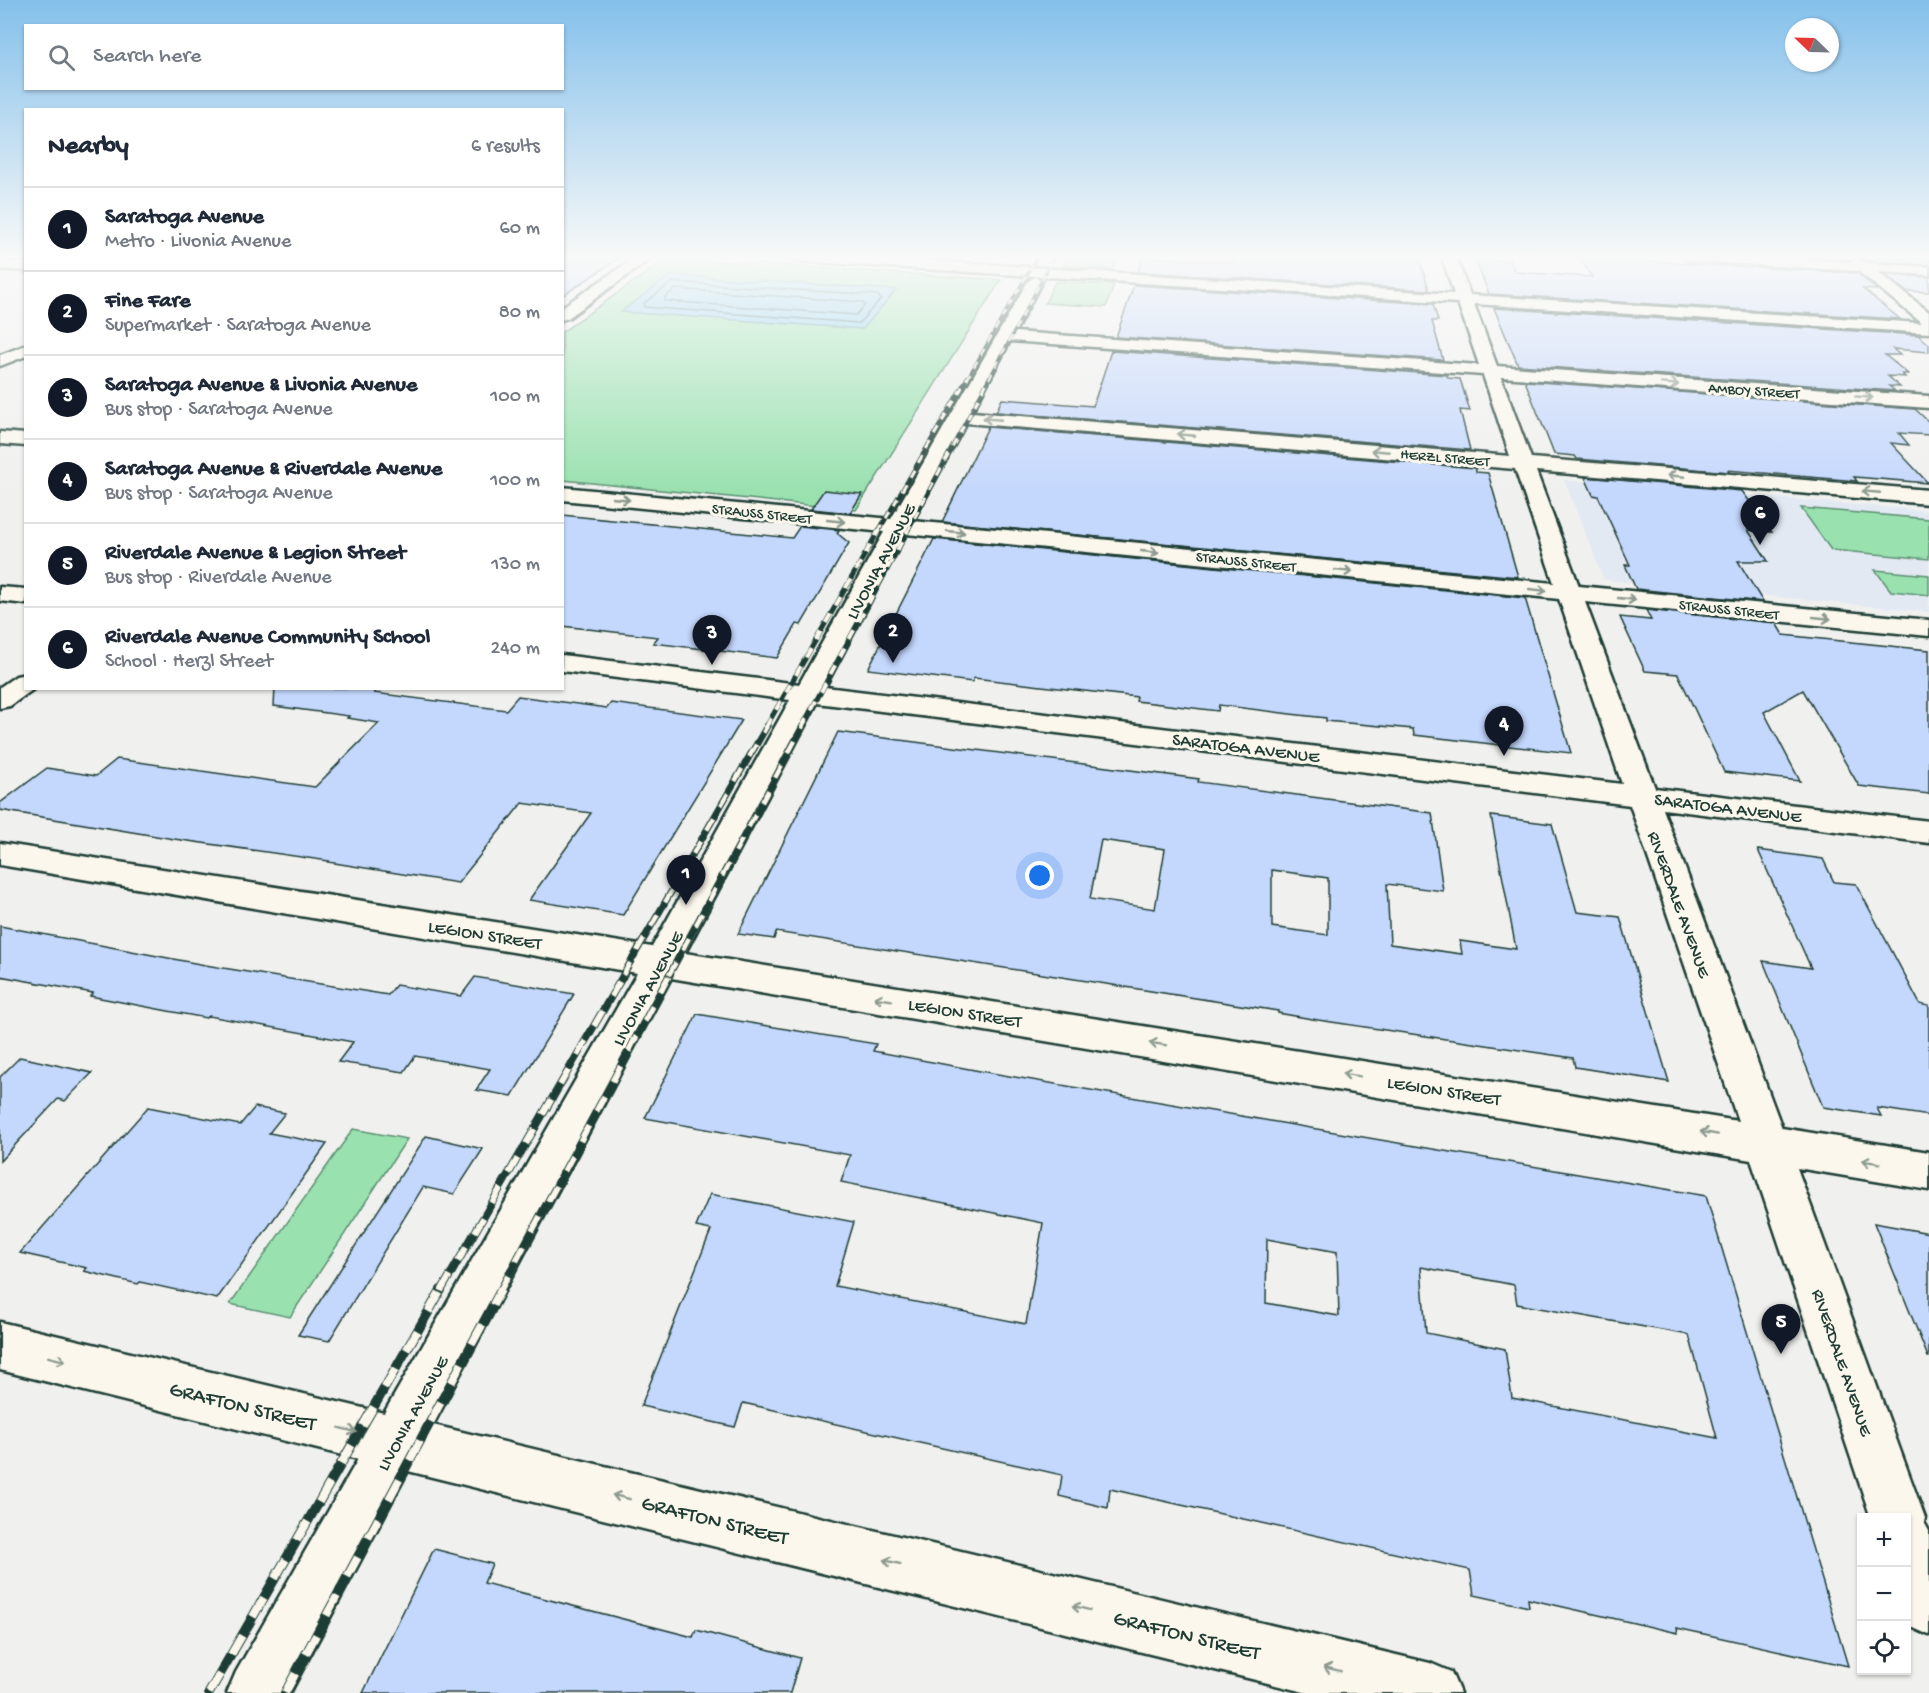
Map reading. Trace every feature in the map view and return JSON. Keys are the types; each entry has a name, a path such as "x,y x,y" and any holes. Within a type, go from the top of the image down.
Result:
{"street":[{"name":"AMBOY STREET","path":"1004,336 1929,402"},
{"name":"LIVONIA AVENUE","path":"257,1693 661,963 1004,336"},
{"name":"RIVERDALE AVENUE","path":"1477,336 1767,1144 1896,1513"},
{"path":"0,361 24,351"},
{"name":"HERZL STREET","path":"960,417 1929,497"},
{"path":"0,438 24,440"},
{"name":"STRAUSS STREET","path":"564,494 1929,628"},
{"path":"0,594 24,597"},
{"name":"SARATOGA AVENUE","path":"564,663 1929,832"},
{"path":"0,700 24,683"},
{"name":"LEGION STREET","path":"0,854 1929,1171"},
{"name":"GRAFTON STREET","path":"0,1346 1430,1693"},
{"path":"1911,1556 1929,1606"}],"shaded area":[{"path":"1564,480 1929,511 1929,612 1604,580"}],"green space":[{"path":"564,336 966,336 856,510 564,480"},
{"path":"1801,508 1929,519 1929,559 1831,550"},
{"path":"1875,570 1929,575 1929,595 1891,591"},
{"path":"353,1129 407,1139 290,1317 230,1304"}],"building":[{"path":"1436,336 1443,360 1116,337"},
{"path":"1506,336 1919,336 1929,344 1929,352 1893,349 1900,355 1885,355 1908,374 1902,374 1905,377 1888,376 1900,387 1889,386 1895,391 1518,365"},
{"path":"1111,351 1447,375 1448,378 1460,379 1470,411 1460,410 1470,450 996,412 1002,399 1093,406"},
{"path":"1525,381 1915,409 1929,422 1929,435 1899,433 1909,445 1891,443 1928,483 1854,477 1857,481 1728,470 1729,472 1577,459 1575,456 1554,454"},
{"path":"988,427 1475,468 1476,472 1488,473 1518,577 942,522"},
{"path":"1585,477 1742,491 1772,532 1748,530 1768,561 1738,561 1763,602 1636,589 1625,565 1630,565 1598,496 1593,495"},
{"path":"824,490 862,494 850,513 811,509"},
{"path":"564,515 792,538 800,526 839,530 837,533 849,543 801,625 797,624 777,658 653,643 658,637 564,626"},
{"path":"934,539 1525,598 1571,753 1414,735 1413,729 1326,721 1326,718 1219,705 1218,711 1136,701 1137,697 974,678 972,682 868,669"},
{"path":"1646,610 1776,623 1783,635 1929,650 1929,794 1859,786 1803,690 1764,712 1800,781 1724,772 1678,674 1645,671 1620,617 1651,620"},
{"path":"275,690 376,690 374,693 506,710 518,696 607,708 611,703 742,720 623,915 529,900 591,813 522,803 458,883 0,810 0,803 47,768 96,776 117,759 315,787 379,723 347,718 349,716 274,706"},
{"path":"838,732 1199,779 1198,782 1432,813 1443,891 1387,884 1390,944 1462,954 1460,941 1516,949 1491,816 1552,824 1577,912 1620,917 1669,1082 1575,1067 1573,1058 1318,1020 1278,1013 1278,1011 776,932 774,939 738,934","holes":["1101,840 1165,849 1155,909 1090,899","1272,870 1328,878 1328,935 1272,927"]},
{"path":"1758,850 1823,859 1834,882 1856,884 1920,1004 1929,1006 1929,1116 1877,1108 1881,1116 1823,1107 1763,961 1811,968"},
{"path":"0,926 205,965 388,995 396,985 461,996 475,977 574,994 512,1096 476,1090 490,1069 415,1056 404,1072 338,1062 353,1042 209,1016 206,1018 168,1011 90,996 93,993 0,976"},
{"path":"697,1014 876,1044 873,1051 980,1071 1706,1196 1848,1666 1677,1628 1678,1633 1528,1599 1529,1607 1474,1595 1470,1570 1110,1489 1108,1508 1059,1496 1062,1475 743,1403 735,1427 641,1406 711,1230 696,1227 710,1194 854,1222 835,1286 1026,1324 1043,1223 841,1182 850,1155 645,1118","holes":["1267,1239 1337,1252 1339,1316 1266,1303","1421,1267 1514,1285 1517,1304 1689,1335 1717,1438 1512,1398 1505,1349 1426,1333"]},
{"path":"20,1057 92,1073 65,1101 58,1099 0,1161 0,1077"},
{"path":"148,1107 240,1125 255,1107 285,1113 269,1133 327,1144 217,1299 140,1282 138,1284 84,1271 87,1268 20,1253"},
{"path":"426,1136 483,1149 454,1194 423,1187 329,1341 298,1335"},
{"path":"1874,1223 1929,1233 1929,1357 1928,1357"},
{"path":"434,1549 492,1564 484,1583 693,1637 696,1630 800,1658 790,1693 363,1693"}],"railway":[{"path":"967,379 992,336"},
{"path":"989,379 1012,336"},
{"path":"878,532 968,377"},
{"path":"907,532 990,377"},
{"path":"766,727 879,530"},
{"path":"802,727 908,530"},
{"path":"623,975 767,726"},
{"path":"669,975 803,726"},
{"path":"441,1291 624,974"},
{"path":"500,1291 670,974"},
{"path":"209,1693 441,1290"},
{"path":"285,1693 501,1290"}],"place":[{"name":"Riverdale Avenue Community School","path":"1760,545"},
{"name":"Fine Fare","path":"893,663"},
{"name":"Saratoga Avenue & Livonia Avenue","path":"712,665"},
{"name":"Saratoga Avenue & Riverdale Avenue","path":"1504,756"},
{"name":"Saratoga Avenue","path":"686,905"},
{"name":"Riverdale Avenue & Legion Street","path":"1781,1354"}]}
